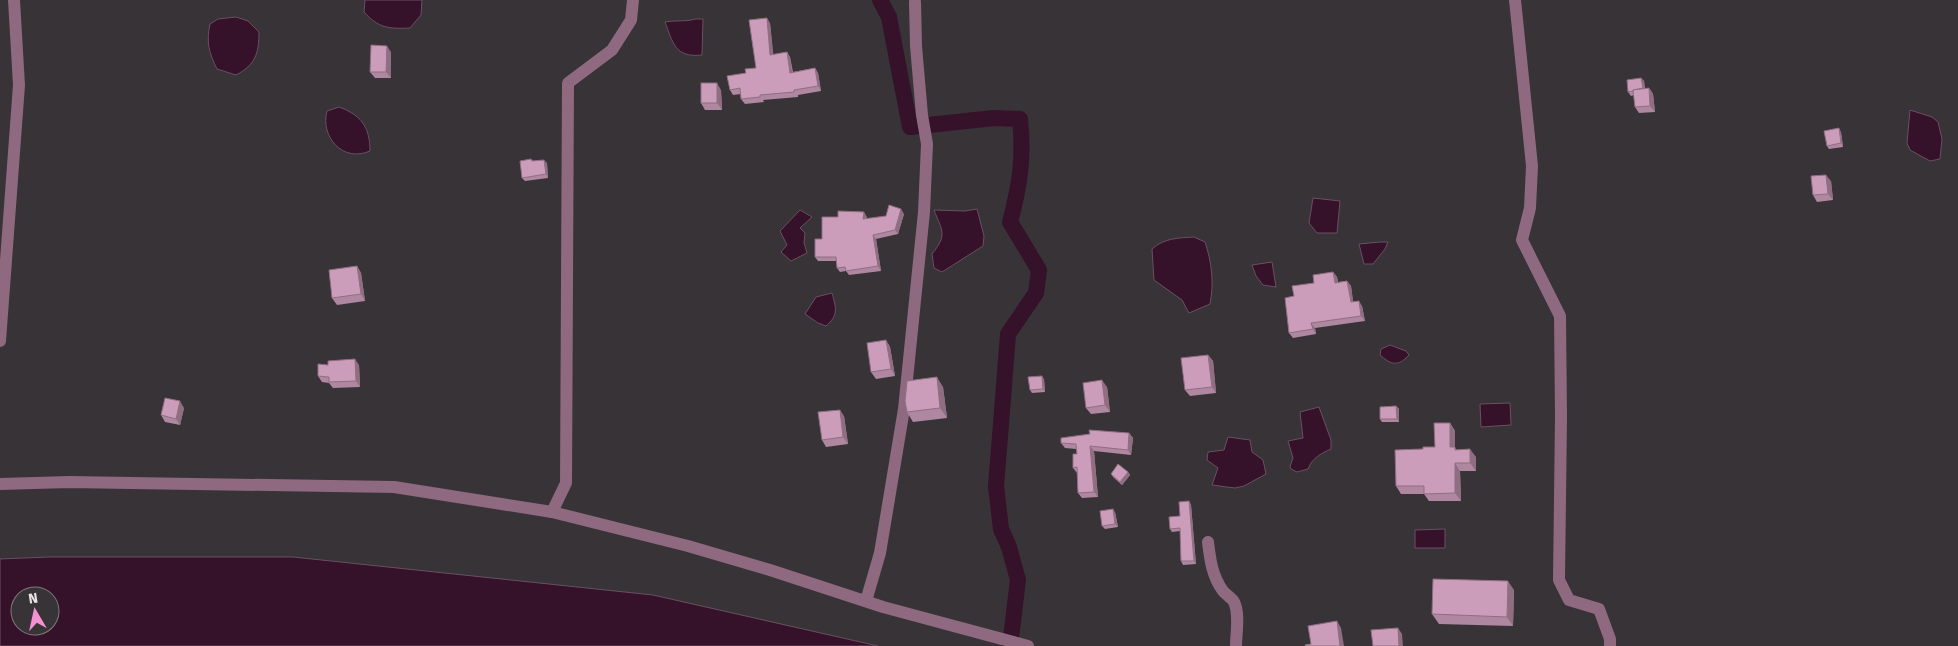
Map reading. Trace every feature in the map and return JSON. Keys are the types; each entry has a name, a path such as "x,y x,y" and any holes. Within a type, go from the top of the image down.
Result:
{"street":[{"path":"0,341 19,85 14,0"},
{"path":"552,512 566,483 568,83 612,50 631,20 633,0"},
{"path":"1515,0 1532,166 1530,208 1522,240 1560,316 1559,580 1569,600 1599,609 1610,640 1610,646"},
{"path":"866,601 880,552 904,409 924,212 928,144 922,115 916,46 915,2"},
{"path":"0,484 69,482 394,487 552,512 688,546 866,601 999,640 1025,645"},
{"path":"1208,542 1215,577 1234,602 1237,619 1236,646"}],"shaded area":[{"path":"365,0 422,0 421,15 410,28 384,26 374,21 364,12"},
{"path":"236,17 248,21 259,32 255,58 248,67 236,75 217,69 210,52 208,36 210,24 218,19"},
{"path":"703,19 702,55 686,54 676,48 665,22"},
{"path":"339,107 353,114 363,123 370,143 370,151 360,154 351,153 336,145 330,138 326,121 327,111"},
{"path":"1910,110 1932,117 1938,122 1942,139 1940,159 1930,161 1910,150 1907,143"},
{"path":"1313,198 1340,201 1337,233 1317,233 1309,223"},
{"path":"977,209 984,236 983,246 942,272 934,268 932,254 940,242 942,232 934,210 965,211"},
{"path":"800,210 812,217 800,228 805,233 804,243 807,253 791,261 781,252 787,245 780,231"},
{"path":"1194,237 1205,242 1211,265 1212,288 1210,304 1189,313 1182,300 1154,280 1152,249 1166,241"},
{"path":"1388,242 1385,249 1373,264 1364,264 1359,244"},
{"path":"1272,262 1276,287 1263,285 1256,276 1252,265"},
{"path":"832,293 835,303 835,315 826,326 805,314 816,297"},
{"path":"1390,345 1406,351 1409,355 1398,363 1391,363 1380,355 1381,349"},
{"path":"1510,403 1511,425 1481,427 1480,404"},
{"path":"1319,407 1331,440 1331,449 1315,459 1308,469 1297,472 1291,469 1290,466 1293,458 1288,441 1303,438 1300,412"},
{"path":"1228,437 1250,440 1252,452 1263,460 1266,474 1244,486 1235,488 1212,485 1218,468 1207,460 1208,452 1224,450"},
{"path":"1445,529 1445,548 1415,548 1415,530"},
{"path":"49,557 293,557 653,595 878,646 0,646 0,559"}],"building":[{"path":"767,18 770,55 787,52 790,73 815,68 818,86 794,90 794,92 741,99 740,88 730,90 727,76 746,73 745,69 756,68 749,20"},
{"path":"371,45 387,46 386,72 370,72"},
{"path":"1641,78 1643,88 1628,92 1627,80"},
{"path":"701,83 717,83 717,103 701,103"},
{"path":"1649,88 1650,106 1635,107 1633,90"},
{"path":"1839,128 1841,143 1827,146 1824,131"},
{"path":"531,159 532,161 544,160 546,174 522,178 520,161"},
{"path":"1826,175 1828,194 1813,195 1811,176"},
{"path":"889,205 901,209 895,230 873,235 878,266 846,271 845,267 837,268 836,257 815,257 815,239 822,239 822,217 838,217 838,211 864,212 863,219 886,216"},
{"path":"357,266 361,294 332,298 329,270"},
{"path":"1333,272 1335,283 1347,281 1351,302 1359,301 1361,316 1311,323 1313,329 1289,333 1285,298 1294,296 1292,286 1314,283 1313,275"},
{"path":"886,340 891,369 871,372 867,343"},
{"path":"1208,355 1212,387 1185,390 1181,358"},
{"path":"355,359 356,381 329,382 329,377 318,376 318,364 328,365 328,361"},
{"path":"1042,376 1043,389 1030,390 1028,377"},
{"path":"937,377 940,408 907,412 905,401 907,381"},
{"path":"1102,380 1105,405 1086,408 1083,383"},
{"path":"165,398 180,401 176,419 161,415"},
{"path":"1396,406 1397,419 1380,419 1380,407"},
{"path":"840,410 843,437 822,440 818,412"},
{"path":"1434,423 1450,423 1450,447 1455,447 1455,450 1470,449 1470,463 1455,463 1455,493 1424,494 1424,486 1396,486 1395,450 1435,447"},
{"path":"1089,430 1129,433 1128,450 1090,446 1094,492 1078,493 1077,467 1073,468 1073,454 1077,454 1076,444 1061,443 1061,438 1090,434"},
{"path":"1118,464 1128,472 1120,482 1111,474"},
{"path":"1189,501 1194,561 1181,561 1180,528 1170,529 1169,517 1180,516 1179,502"},
{"path":"1113,509 1115,524 1102,526 1100,511"},
{"path":"1433,579 1508,581 1507,617 1432,614"},
{"path":"1337,621 1340,646 1305,646 1311,644 1308,626"},
{"path":"1398,628 1399,646 1373,646 1371,630"}],"waterway":[{"path":"880,0 889,17 910,127 994,118 1020,119 1022,146 1020,171 1010,222 1039,270 1036,293 1008,334 996,486 1001,529 1009,547 1018,580 1010,646"}]}
